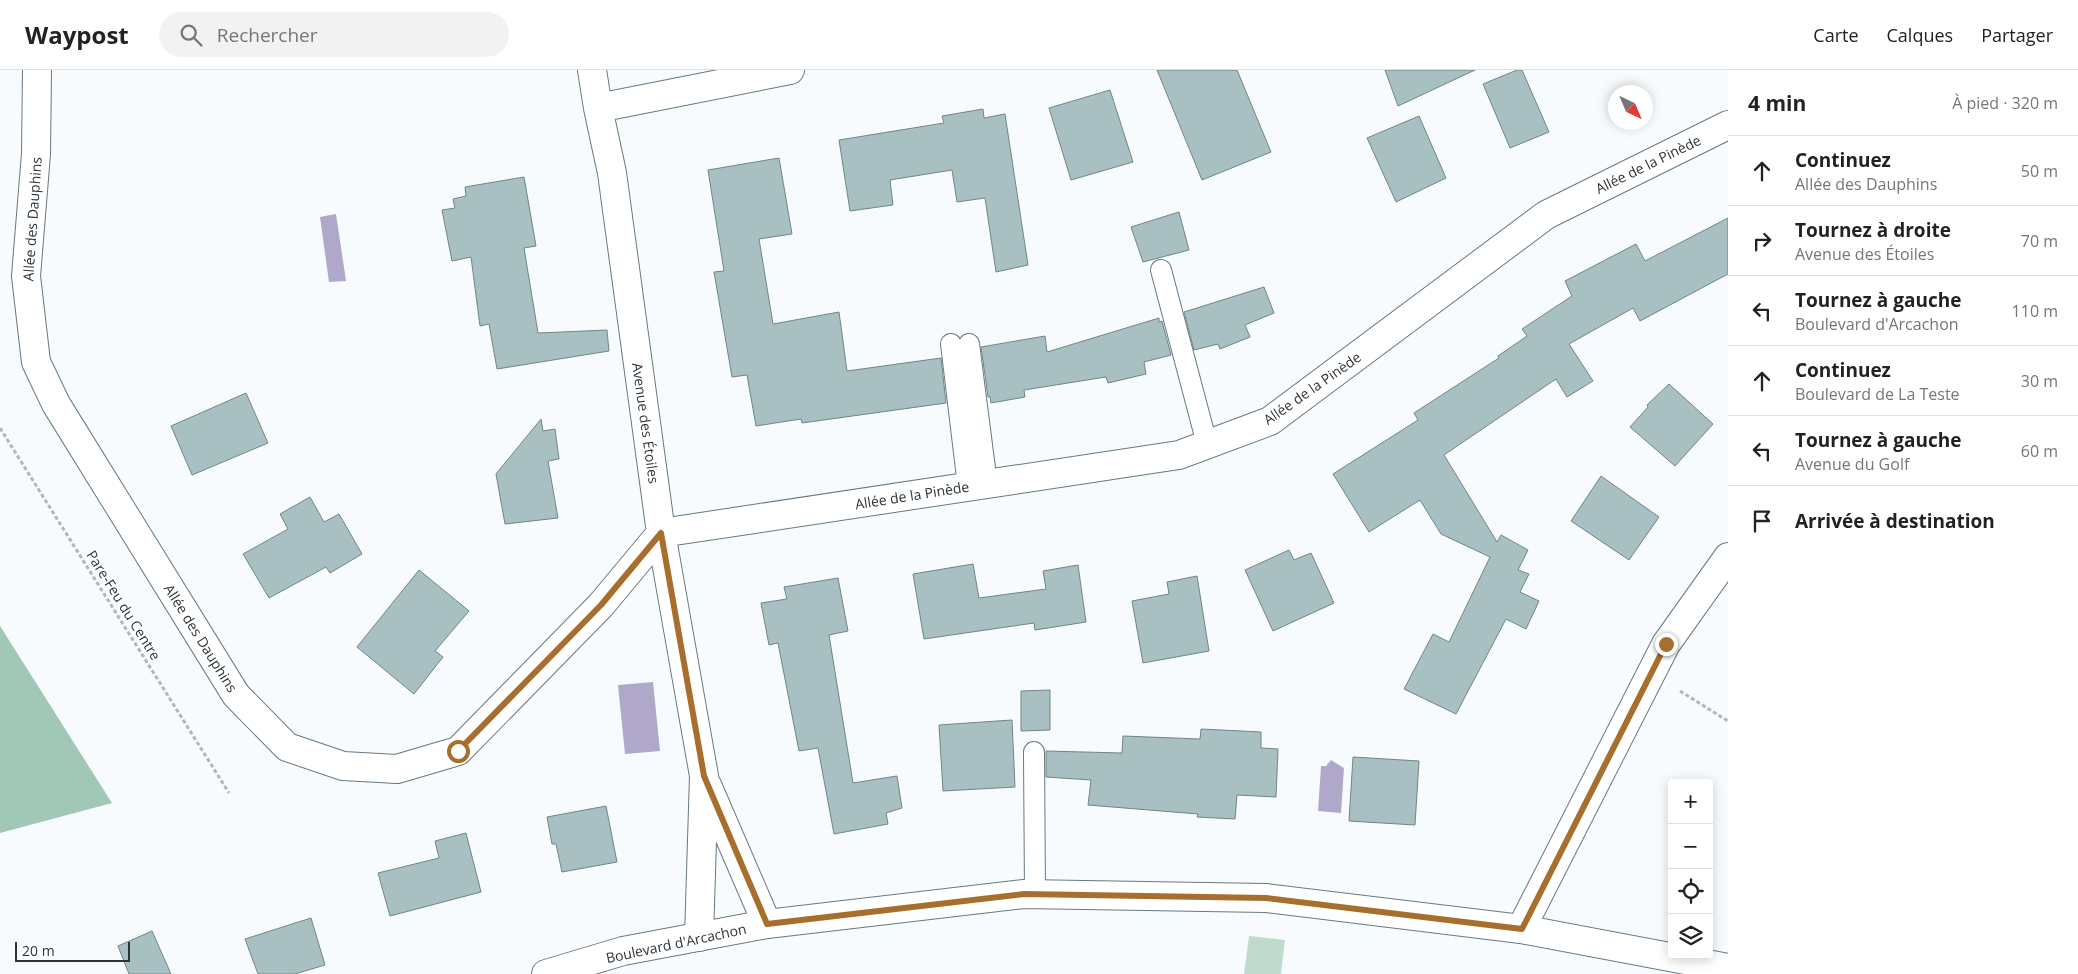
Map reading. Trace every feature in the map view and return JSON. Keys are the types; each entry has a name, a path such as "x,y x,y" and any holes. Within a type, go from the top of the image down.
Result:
{"street":[{"name":"Allée des Dauphins","path":"38,70 36,154 26,276 36,362 56,404 236,695 287,747 343,766 397,769 458,751 601,605 661,533"},
{"name":"Avenue des Étoiles","path":"592,70 612,173 661,533 704,776 699,937"},
{"path":"598,108 790,70"},
{"name":"Allée de la Pinède","path":"661,533 1179,455 1270,421 1546,215 1728,124"},
{"path":"1522,929 1666,644 1728,557"},
{"name":"Avenue des Étoiles","path":"704,776 767,924"},
{"name":"Boulevard d'Arcachon","path":"546,974 623,952 767,924 1024,894 1266,898 1522,929 1728,968"}],"lane":[{"path":"1161,270 1207,444"},
{"path":"960,344 977,485"},
{"path":"1034,752 1035,895"}],"path":[{"name":"Pare-Feu du Centre","path":"0,428 229,793"},
{"path":"1652,672 1728,721"}],"green space":[{"path":"0,626 112,803 0,833"},
{"path":"1249,936 1285,940 1281,974 1244,974"}],"shaded area":[{"path":"336,214 346,281 329,282 320,217"},
{"path":"653,682 660,751 625,754 618,685"},
{"path":"1331,760 1344,768 1341,813 1318,811 1321,766 1326,766"}],"building":[{"path":"1157,70 1237,70 1271,152 1202,180"},
{"path":"1385,70 1475,70 1398,106"},
{"path":"1517,70 1522,70 1549,132 1510,148 1483,84"},
{"path":"1110,90 1133,162 1071,180 1049,108"},
{"path":"983,109 984,118 1005,114 1028,265 996,272 985,198 957,202 952,170 890,180 893,205 850,211 839,140 944,123 942,116"},
{"path":"1419,116 1446,178 1396,202 1367,138"},
{"path":"779,158 792,234 759,239 773,324 839,312 847,371 941,358 946,403 802,423 801,419 756,426 747,375 732,377 714,272 724,271 708,170"},
{"path":"524,177 536,246 524,248 538,333 607,330 609,351 497,369 489,324 480,326 471,257 452,261 442,210 455,208 453,199 466,196 465,187"},
{"path":"1179,212 1189,250 1143,262 1131,227"},
{"path":"1728,218 1728,274 1640,321 1633,308 1569,344 1593,381 1567,397 1556,379 1444,455 1497,542 1501,535 1528,550 1518,570 1529,574 1520,592 1539,601 1526,629 1506,619 1456,714 1404,689 1433,634 1449,642 1490,557 1441,534 1420,500 1369,532 1333,474 1418,420 1414,413 1499,358 1498,356 1527,336 1522,329 1572,296 1565,281 1636,244 1645,261"},
{"path":"1264,287 1274,313 1245,325 1250,337 1220,349 1218,344 1194,350 1184,312"},
{"path":"1159,318 1159,322 1162,321 1171,355 1144,362 1146,374 1108,383 1106,377 1024,390 1025,397 991,403 990,397 988,397 981,347 1045,336 1047,352"},
{"path":"1669,384 1713,424 1675,466 1630,427 1648,407 1647,405"},
{"path":"246,393 268,443 192,475 171,426"},
{"path":"541,419 543,431 555,429 559,459 548,461 558,518 505,524 496,474"},
{"path":"1601,476 1659,517 1629,560 1571,521"},
{"path":"310,497 324,522 339,514 362,554 330,573 326,567 269,598 243,554 288,529 280,514"},
{"path":"1289,550 1294,560 1311,553 1334,603 1273,631 1245,570"},
{"path":"973,564 979,598 1046,589 1043,571 1078,565 1086,622 1035,630 1034,623 924,639 913,574"},
{"path":"419,570 469,611 435,651 443,657 414,694 357,647"},
{"path":"1197,576 1209,651 1143,663 1132,601 1169,594 1167,582"},
{"path":"838,578 848,631 829,635 853,783 897,776 902,808 886,813 888,824 834,834 818,748 799,751 778,643 769,645 761,603 787,599 784,587"},
{"path":"1050,690 1050,730 1021,731 1021,691"},
{"path":"1012,720 1015,787 943,791 939,725"},
{"path":"1201,729 1261,732 1261,748 1278,749 1276,797 1237,795 1235,819 1197,817 1198,814 1088,805 1091,780 1046,777 1046,751 1122,753 1123,736 1200,739"},
{"path":"1353,757 1419,761 1415,825 1349,821"},
{"path":"606,806 617,862 562,872 556,844 552,844 547,817"},
{"path":"466,833 481,892 390,916 378,873 439,858 435,841"},
{"path":"311,918 325,965 295,974 258,974 245,939"},
{"path":"152,931 171,974 129,974 118,946"}],"route":[{"path":"458,751 601,605 661,533 704,776 767,924 1024,894 1266,898 1522,929 1666,644"}]}
